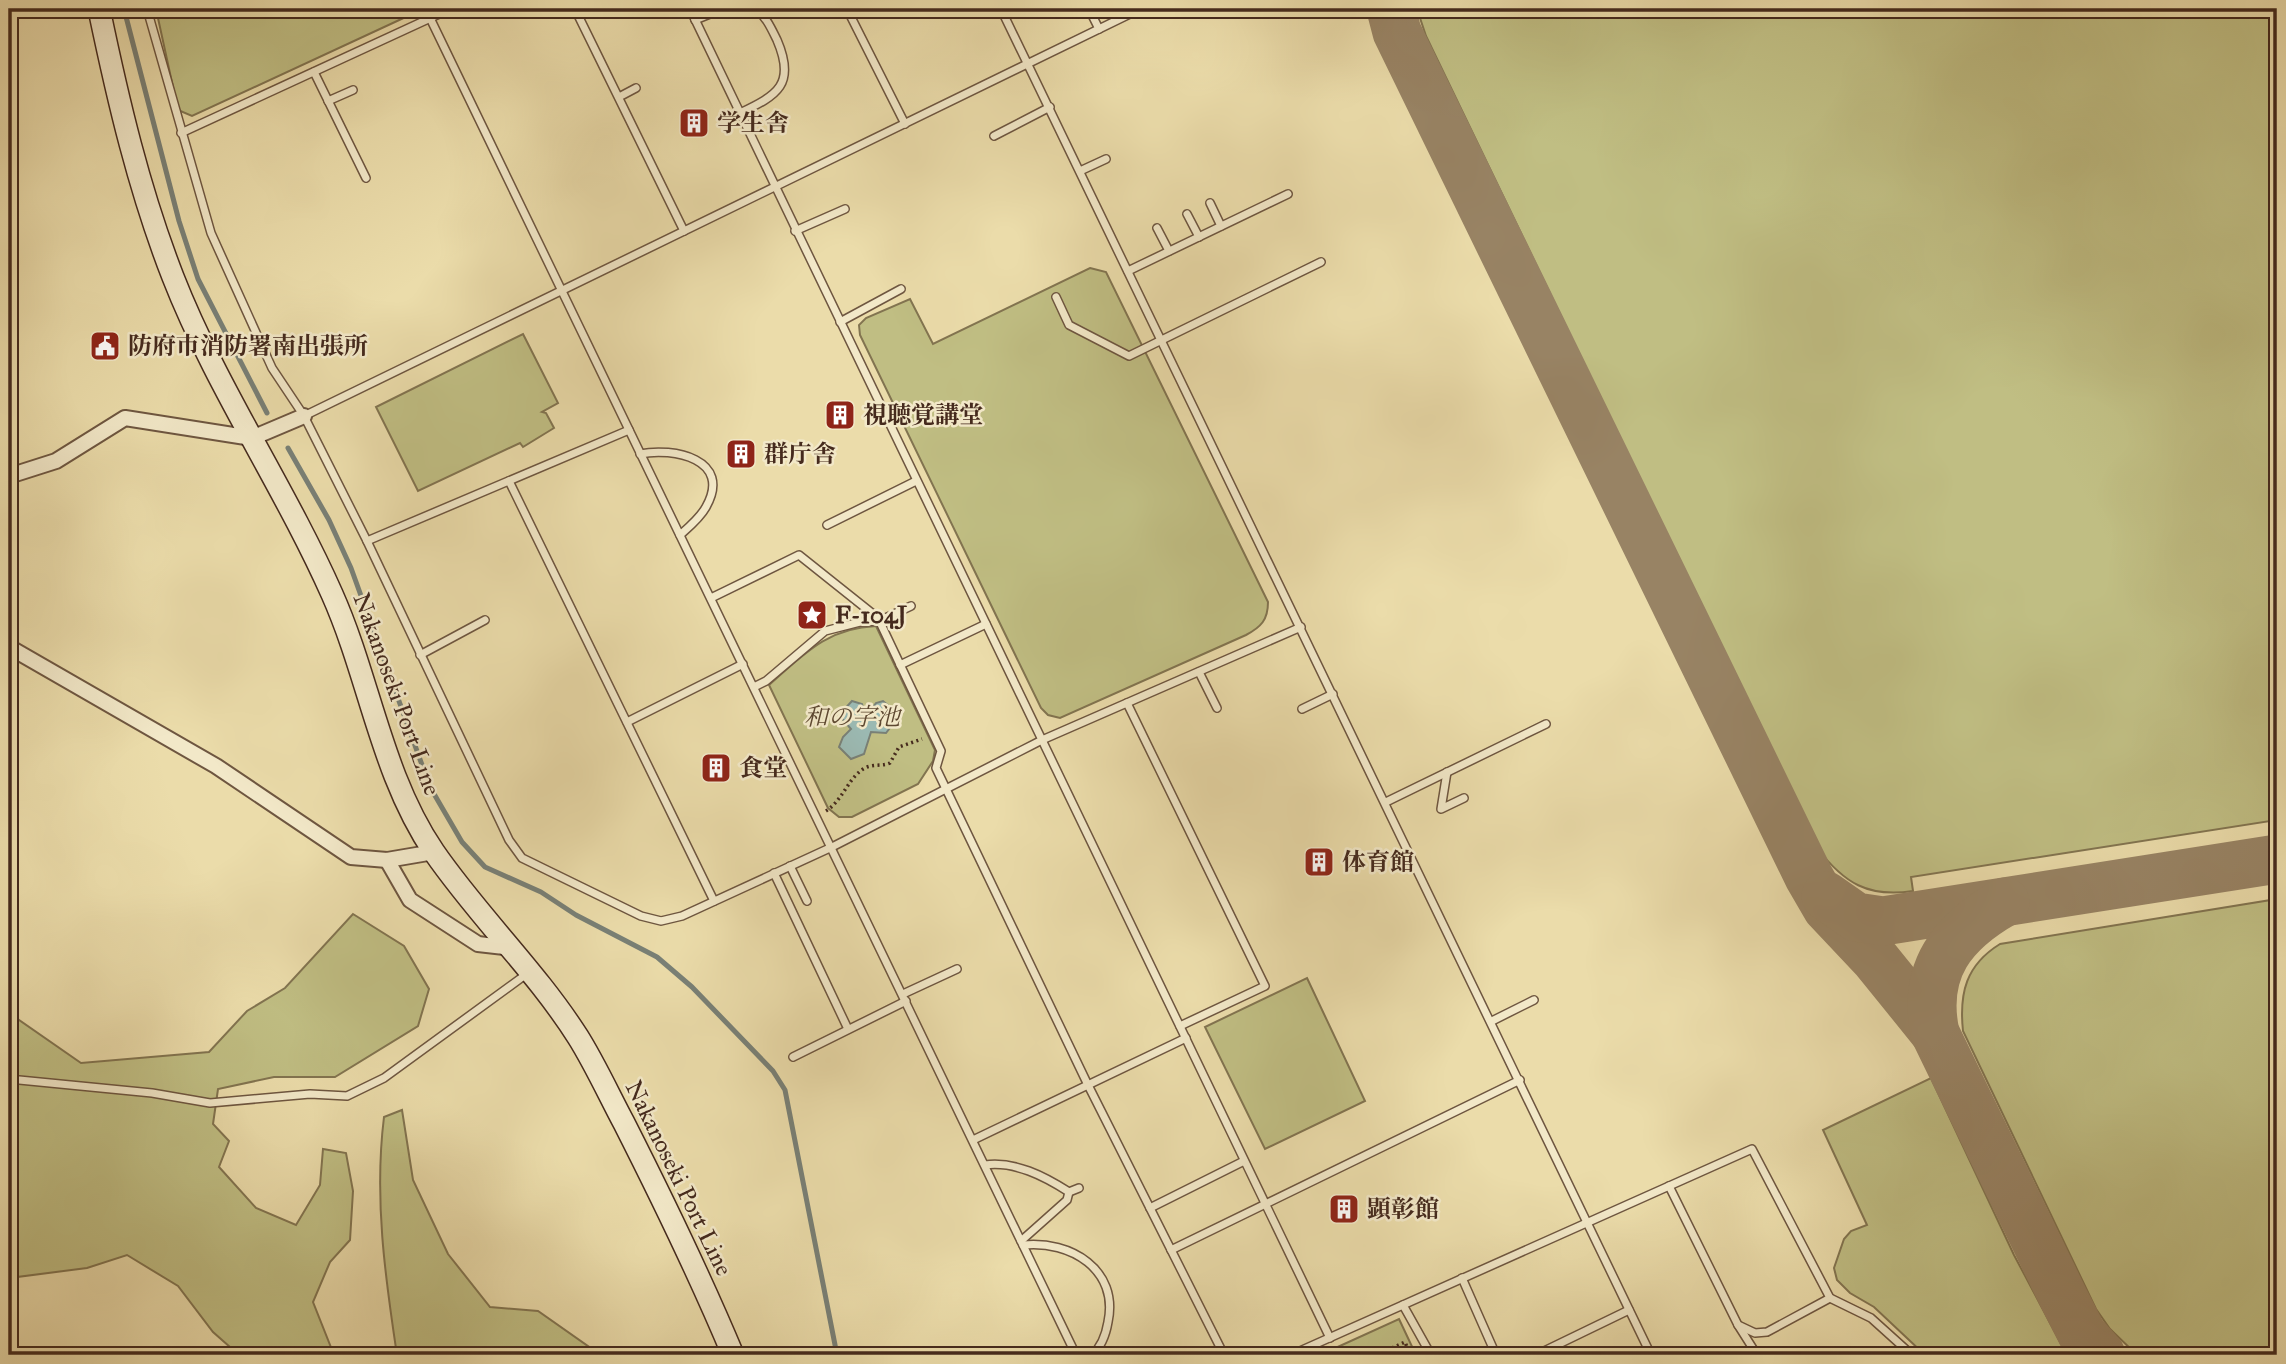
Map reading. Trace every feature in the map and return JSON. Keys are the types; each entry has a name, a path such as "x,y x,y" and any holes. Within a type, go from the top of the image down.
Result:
{"main road":[{"name":"Nakanoseki Port Line","path":"99,9 124,124 151,216 174,279 202,342 294,513 335,599 404,799 434,852 531,971 585,1050 664,1200 733,1355"}],"street":[{"path":"9,476 56,461 125,418 252,438 304,416"},
{"path":"9,647 216,766 351,857 387,860 434,852"},
{"path":"387,860 410,900 478,944 512,947"}],"lane":[{"path":"147,9 211,233 272,368 304,416 367,541 489,804 522,858 641,916 662,921 682,916 832,847 1042,740 1301,627"},
{"path":"181,133 450,9"},
{"path":"575,9 684,231"},
{"path":"690,9 1330,1338"},
{"path":"695,20 722,9"},
{"path":"740,113 777,92 786,76 786,61 766,17 756,9"},
{"path":"847,9 905,124"},
{"path":"1001,9 1651,1355"},
{"path":"1089,9 1099,29"},
{"path":"304,416 1140,9"},
{"path":"430,18 1076,1355"},
{"path":"314,72 366,178"},
{"path":"619,97 636,88"},
{"path":"328,101 353,90"},
{"path":"994,136 1050,107"},
{"path":"1080,172 1106,159"},
{"path":"1128,271 1289,194"},
{"path":"1210,203 1220,226"},
{"path":"796,231 845,209"},
{"path":"1186,214 1199,237"},
{"path":"1157,228 1169,251"},
{"path":"1056,296 1069,325 1129,356 1321,262"},
{"path":"840,322 901,289"},
{"path":"367,541 629,430"},
{"path":"640,454 682,453 695,457 706,467 711,481 707,506 680,535"},
{"path":"509,481 714,901"},
{"path":"827,525 916,481"},
{"path":"711,598 799,555 879,621 942,751 936,768 1087,1083 1224,1355"},
{"path":"754,687 766,681 825,631 879,621 911,606"},
{"path":"420,654 485,620"},
{"path":"900,664 986,624"},
{"path":"627,722 743,664"},
{"path":"1199,671 1217,708"},
{"path":"1302,709 1333,694"},
{"path":"1126,703 1265,986 1180,1026"},
{"path":"1385,802 1546,724"},
{"path":"1447,772 1441,810 1464,799"},
{"path":"790,866 807,901"},
{"path":"775,873 849,1029"},
{"path":"793,1057 957,969"},
{"path":"9,1079 152,1093 211,1102 310,1094 347,1096 384,1078 531,971"},
{"path":"1492,1021 1534,1000"},
{"path":"973,1140 1185,1038"},
{"path":"1171,1250 1520,1080"},
{"path":"1291,1355 1752,1149 1830,1298 1871,1318 1912,1355"},
{"path":"1150,1208 1244,1161"},
{"path":"985,1165 1009,1164 1043,1177 1069,1192"},
{"path":"1669,1186 1738,1325 1757,1355"},
{"path":"1069,1192 1079,1188"},
{"path":"1022,1243 1067,1200 1069,1192"},
{"path":"1022,1243 1058,1247 1082,1257 1100,1271 1110,1294 1111,1307 1106,1333 1092,1355"},
{"path":"1462,1278 1496,1355"},
{"path":"1738,1325 1755,1333 1767,1332 1830,1298"},
{"path":"1403,1305 1432,1355"},
{"path":"1536,1355 1629,1310"}],"path":[{"path":"830,809 841,800 857,774 873,764 890,763 899,747 923,739 932,730"},
{"path":"1377,1355 1405,1342 1410,1355"}],"green space":[{"path":"156,9 423,9 192,116 178,110"},
{"path":"1417,9 2277,9 2277,820 1911,877 1913,891 1897,893 1870,890 1847,879 1837,870 1817,848 1426,36"},
{"path":"1090,268 1106,272 1268,602 1268,608 1263,622 1246,635 1060,718 1048,715 1041,708 860,335 859,325 866,318 910,299 933,344"},
{"path":"523,334 558,403 542,412 546,413 554,428 523,447 520,443 418,491 376,407"},
{"name":"和の字池","path":"876,626 935,750 933,761 918,784 852,817 839,817 828,808 769,685 805,653 830,637"},
{"path":"2277,899 2277,1355 2137,1355 2110,1329 2096,1309 1963,1031 1962,1004 1967,981 1979,961 2000,944"},
{"path":"353,914 404,946 429,989 418,1026 335,1077 274,1077 218,1089 213,1124 229,1141 219,1167 256,1208 296,1225 320,1185 323,1149 346,1153 353,1191 350,1240 330,1262 313,1302 334,1355 239,1355 213,1332 178,1286 127,1255 87,1268 9,1278 9,1013 81,1063 209,1052 247,1011 285,988"},
{"path":"1307,978 1365,1101 1265,1149 1205,1027"},
{"path":"1931,1078 2014,1255 2067,1355 1925,1355 1874,1307 1850,1293 1837,1280 1834,1268 1844,1239 1851,1231 1867,1225 1823,1130"},
{"path":"402,1110 413,1180 448,1254 490,1307 538,1311 592,1349 594,1355 397,1355 385,1266 380,1177 384,1117"},
{"path":"1399,1319 1416,1355 1320,1355"}],"water":[{"path":"852,701 862,704 866,716 876,703 883,701 895,711 896,720 886,733 871,732 864,754 851,759 839,747 843,737 851,729 839,715"}],"waterway":[{"path":"124,9 179,221 198,279 267,413"},
{"path":"288,448 329,520 351,568 430,787 462,842 485,867 541,892 576,915 657,957 692,987 773,1071 785,1090 837,1355"}],"taxiway":[{"path":"1391,9 1397,32 1809,877 1827,908 1876,960 1935,1033"},
{"path":"1826,896 1856,917 1883,921 2277,859"},
{"path":"2005,902 1970,926 1945,955 1933,990 1935,1033 2082,1334 2101,1355"}],"place":[{"name":"学生舎","path":"694,123"},
{"name":"防府市消防署南出張所","path":"105,346"},
{"name":"視聴覚講堂","path":"840,415"},
{"name":"群庁舎","path":"741,454"},
{"name":"F-104J","path":"812,615"},
{"name":"食堂","path":"716,768"},
{"name":"体育館","path":"1319,862"},
{"name":"顕彰館","path":"1344,1209"}]}
